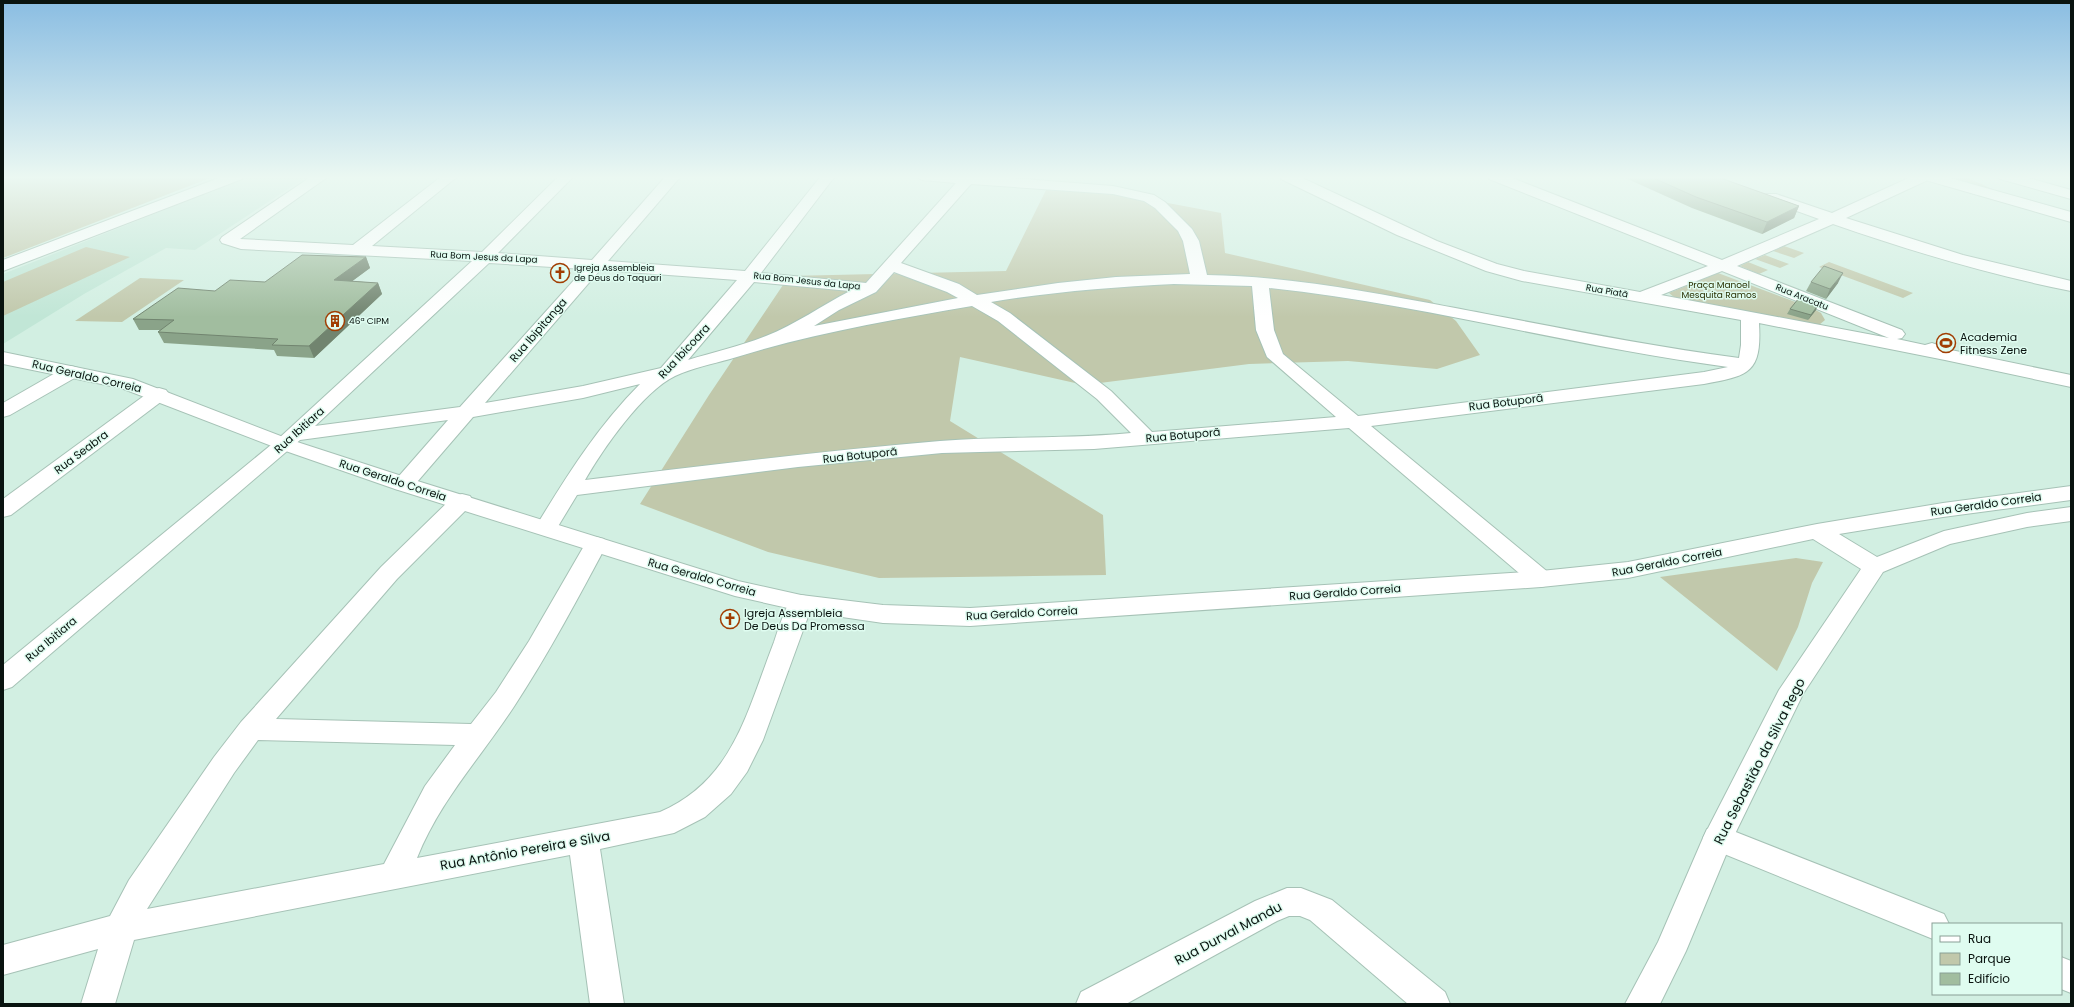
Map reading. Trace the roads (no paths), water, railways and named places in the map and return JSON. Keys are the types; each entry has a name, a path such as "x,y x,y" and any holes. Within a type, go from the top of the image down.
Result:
{"street":[{"path":"3,266 115,223"},
{"name":"Rua Bom Jesus da Lapa","path":"253,223 228,240 241,244 486,257 751,275 870,288"},
{"path":"357,250 391,223"},
{"name":"Rua Ibitiara","path":"10,674 290,440 486,257 520,223"},
{"name":"Rua Ibipitanga","path":"402,484 632,223"},
{"name":"Rua Ibicoara","path":"546,528 569,489 602,439 625,410 648,387 668,372 751,275 791,223"},
{"path":"772,340 805,324 833,306 870,288 929,223"},
{"path":"1179,223 1184,228 1191,241 1200,280"},
{"name":"Rua Piatã","path":"1387,223 1456,255 1487,267 1522,276 1945,354"},
{"name":"Rua Aracatu","path":"1614,223 1945,354 2071,381"},
{"path":"1642,297 1724,266 1825,223"},
{"path":"1847,223 2005,272 2071,286"},
{"path":"891,266 953,288 1010,321 1104,395 1147,438"},
{"path":"290,440 583,392 668,372 772,340 976,300 1088,284 1142,280 1260,282 1372,298 1686,356 1746,364 1750,351 1750,317"},
{"path":"1260,282 1264,330 1268,343 1276,357 1541,579"},
{"name":"Rua Geraldo Correia","path":"3,358 126,383 290,440 402,484 462,501 735,588 801,603 883,614 970,618 1541,579 1628,570 1817,531 1943,510 2071,493"},
{"name":"Rua Botuporã","path":"569,489 798,461 942,447 1086,444 1355,422 1704,378 1731,373 1741,369 1746,364"},
{"path":"3,411 71,372"},
{"name":"Rua Seabra","path":"3,510 159,394"},
{"path":"98,1004 121,928 140,890 224,765 251,728 389,573 462,501"},
{"name":"Rua Geraldo Correia","path":"1875,567 1944,538 2027,520 2071,514"},
{"path":"1817,531 1875,567"},
{"path":"395,874 407,846 435,794 480,735 538,647 596,544"},
{"name":"Rua Sebastião da Silva Rego","path":"1642,1004 1670,951 1718,838 1792,690 1875,567"},
{"name":"Rua Antônio Pereira e Silva","path":"3,960 121,928 395,874 663,824 692,811 721,786 743,754 755,727 801,603"},
{"path":"251,728 480,735"},
{"path":"1718,838 1932,924"},
{"path":"583,839 608,1004"},
{"name":"Rua Durval Mandu","path":"1093,1004 1266,911 1287,902 1301,902 1321,910 1434,1004"}],"place":[{"name":"Igreja Assembleia de Deus do Taquari","path":"560,273"},
{"name":"46ª CIPM","path":"335,321"},
{"name":"Academia Fitness Zene","path":"1946,343"},
{"name":"Igreja Assembleia De Deus Da Promessa","path":"730,619"}],"park label":[{"name":"Praça Manoel Mesquita Ramos","path":"1719,290"}]}
